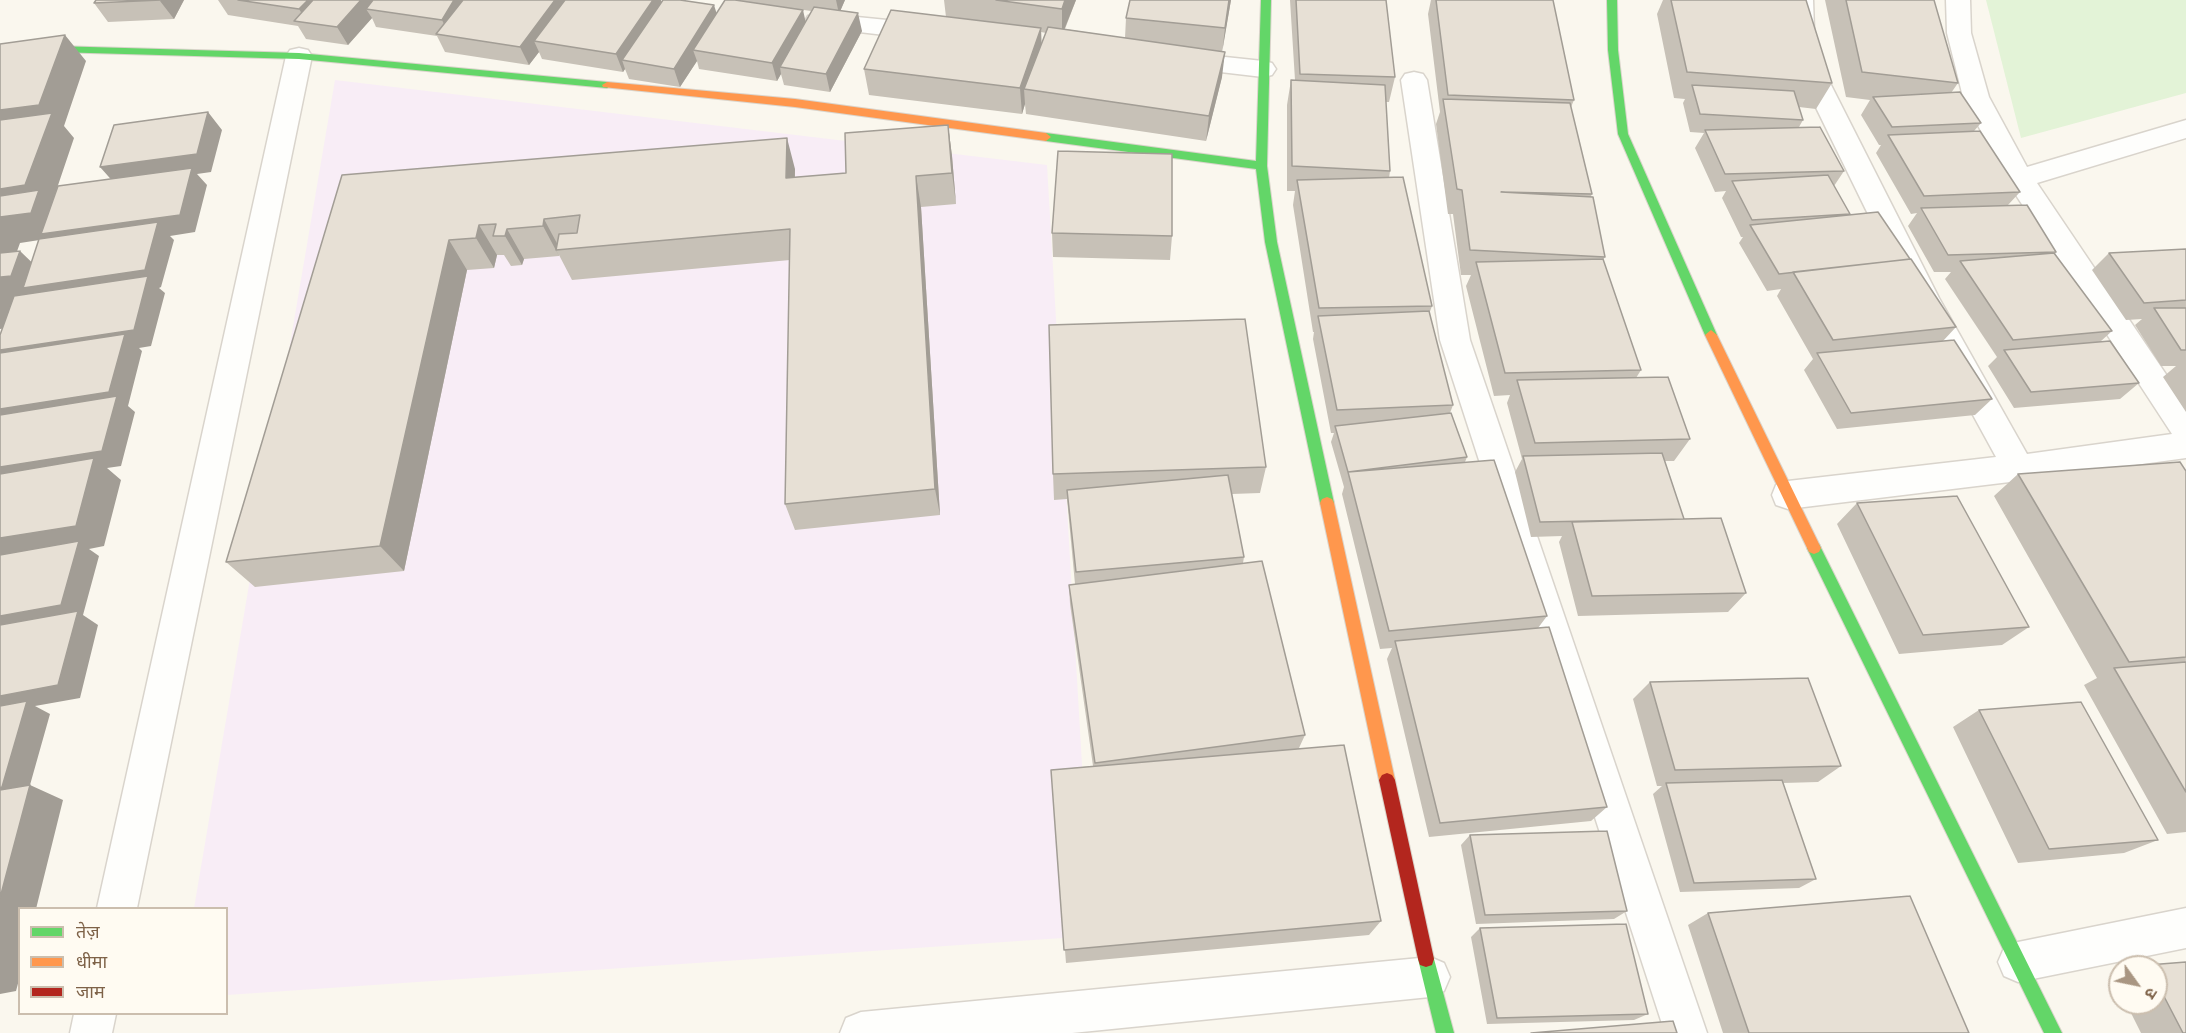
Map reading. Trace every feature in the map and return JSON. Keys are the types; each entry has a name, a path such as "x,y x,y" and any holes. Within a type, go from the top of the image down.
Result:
{"street":[{"path":"1266,0 1262,166 1271,242 1430,977 1445,1033"},
{"path":"1612,0 1613,50 1623,134 1649,197 1728,371 1788,495 2054,1033"},
{"path":"1801,0 1802,30 1816,81 1925,300 2018,468"},
{"path":"1958,0 1959,33 1976,97 2020,179 2186,429"},
{"path":"791,18 945,34"},
{"path":"0,50 55,49 299,56 795,103 1262,166"},
{"path":"117,907 299,56"},
{"path":"1157,57 1263,69"},
{"path":"1414,80 1455,340 1686,1033"},
{"path":"2020,179 2186,129"},
{"path":"1788,495 2018,468 2186,445"},
{"path":"2018,962 2186,928"},
{"path":"861,1033 1430,977"},
{"path":"91,1033 95,1015"}],"shaded area":[{"path":"335,80 1047,165 1092,936 228,995 228,907 194,907"}],"green space":[{"path":"1986,0 2186,0 2186,93 2021,138"}],"building":[{"path":"96,0 161,0 94,3"},
{"path":"238,0 308,0 299,9"},
{"path":"313,0 361,0 337,27 294,21"},
{"path":"373,0 454,0 442,20 366,9"},
{"path":"463,0 555,0 520,47 436,34"},
{"path":"565,0 653,0 616,54 534,41"},
{"path":"663,0 714,5 674,69 622,60"},
{"path":"725,0 803,10 772,63 693,50"},
{"path":"996,0 1065,0 1062,9"},
{"path":"1130,0 1229,0 1225,28 1126,18"},
{"path":"1296,0 1386,0 1395,77 1300,74"},
{"path":"1436,0 1553,0 1574,100 1448,95"},
{"path":"1671,0 1806,0 1832,83 1687,72"},
{"path":"1846,0 1934,0 1958,83 1862,72"},
{"path":"814,7 858,13 826,74 780,67"},
{"path":"891,10 1041,28 1020,88 864,69"},
{"path":"1048,27 1225,52 1209,116 1024,89"},
{"path":"65,35 39,105 0,110 0,44"},
{"path":"1291,80 1385,85 1390,171 1292,166"},
{"path":"1692,85 1794,91 1803,120 1700,114"},
{"path":"1960,92 1981,123 1892,127 1873,97"},
{"path":"1443,99 1570,103 1592,194 1501,192 1593,197 1605,257 1470,250 1462,190 1457,189"},
{"path":"208,112 197,154 100,167 114,125"},
{"path":"52,113 25,185 0,189 0,120"},
{"path":"948,125 952,173 916,176 935,489 785,504 790,229 556,250 559,234 577,233 580,215 544,219 543,226 507,229 505,236 493,236 496,224 479,225 476,238 449,240 380,546 226,562 342,175 787,138 786,178 846,173 845,133"},
{"path":"1820,127 1844,171 1725,174 1705,130"},
{"path":"1980,131 2020,192 1924,196 1888,135"},
{"path":"1058,151 1172,154 1172,236 1052,233"},
{"path":"192,168 180,215 41,234 58,186"},
{"path":"1828,175 1850,214 1752,220 1732,181"},
{"path":"1403,177 1432,306 1319,308 1297,180"},
{"path":"39,190 31,213 0,217 0,196"},
{"path":"2027,205 2056,252 1948,255 1921,208"},
{"path":"1878,212 1910,259 1779,274 1750,225"},
{"path":"158,222 145,270 23,288 39,239"},
{"path":"2186,249 2186,300 2144,303 2109,253"},
{"path":"20,251 11,276 1,277 0,280 0,253"},
{"path":"2054,253 2112,331 2013,340 1960,261"},
{"path":"1603,259 1641,370 1505,373 1476,262"},
{"path":"1911,259 1956,327 1833,340 1793,272"},
{"path":"148,276 134,330 0,350 0,335 14,296"},
{"path":"2154,308 2186,308 2186,350 2181,350"},
{"path":"1429,311 1453,405 1337,410 1318,316"},
{"path":"1245,319 1266,467 1053,474 1049,325"},
{"path":"125,334 109,392 0,409 0,353"},
{"path":"1954,340 1992,399 1851,413 1817,353"},
{"path":"2110,341 2139,383 2031,392 2004,350"},
{"path":"1668,377 1690,439 1535,443 1517,380"},
{"path":"117,396 102,451 0,467 0,415"},
{"path":"1451,413 1467,457 1348,472 1335,426"},
{"path":"1662,453 1684,519 1540,522 1523,456"},
{"path":"94,458 76,526 0,538 0,474"},
{"path":"1494,460 1547,616 1389,631 1348,472"},
{"path":"2180,462 2186,471 2186,657 2129,662 2018,474"},
{"path":"1228,475 1244,557 1076,572 1067,490"},
{"path":"1957,496 2029,627 1923,635 1857,503"},
{"path":"1721,518 1746,593 1592,596 1572,522"},
{"path":"79,541 61,605 0,616 0,555"},
{"path":"1262,561 1305,735 1095,763 1069,585"},
{"path":"78,611 58,685 0,696 0,625"},
{"path":"1549,627 1607,807 1440,823 1395,641"},
{"path":"2186,662 2186,792 2114,668"},
{"path":"1808,678 1841,766 1675,770 1650,682"},
{"path":"27,701 2,787 0,788 0,706"},
{"path":"2081,702 2158,840 2049,849 1979,710"},
{"path":"1344,745 1381,921 1064,950 1051,770"},
{"path":"1782,780 1816,879 1694,883 1666,783"},
{"path":"30,785 0,898 0,790"},
{"path":"1607,831 1627,911 1485,915 1470,835"},
{"path":"1910,896 1969,1033 1749,1033 1708,913"},
{"path":"1626,924 1648,1014 1497,1018 1480,928"},
{"path":"2186,962 2186,1033 2183,1033 2168,1004 2168,963"},
{"path":"1673,1021 1677,1033 1531,1033"}],"traffic: fast":[{"path":"1266,0 1261,166 1271,242 1327,503"},
{"path":"1612,0 1613,50 1623,134 1711,335"},
{"path":"0,50 55,49 299,56 607,85"},
{"path":"1046,137 1261,166"},
{"path":"1814,548 2053,1033"},
{"path":"1426,959 1445,1033"}],"traffic: slow":[{"path":"607,85 795,103 1046,137"},
{"path":"1711,335 1814,548"},
{"path":"1327,503 1387,780"}],"traffic: jam":[{"path":"1387,780 1426,959"}]}
